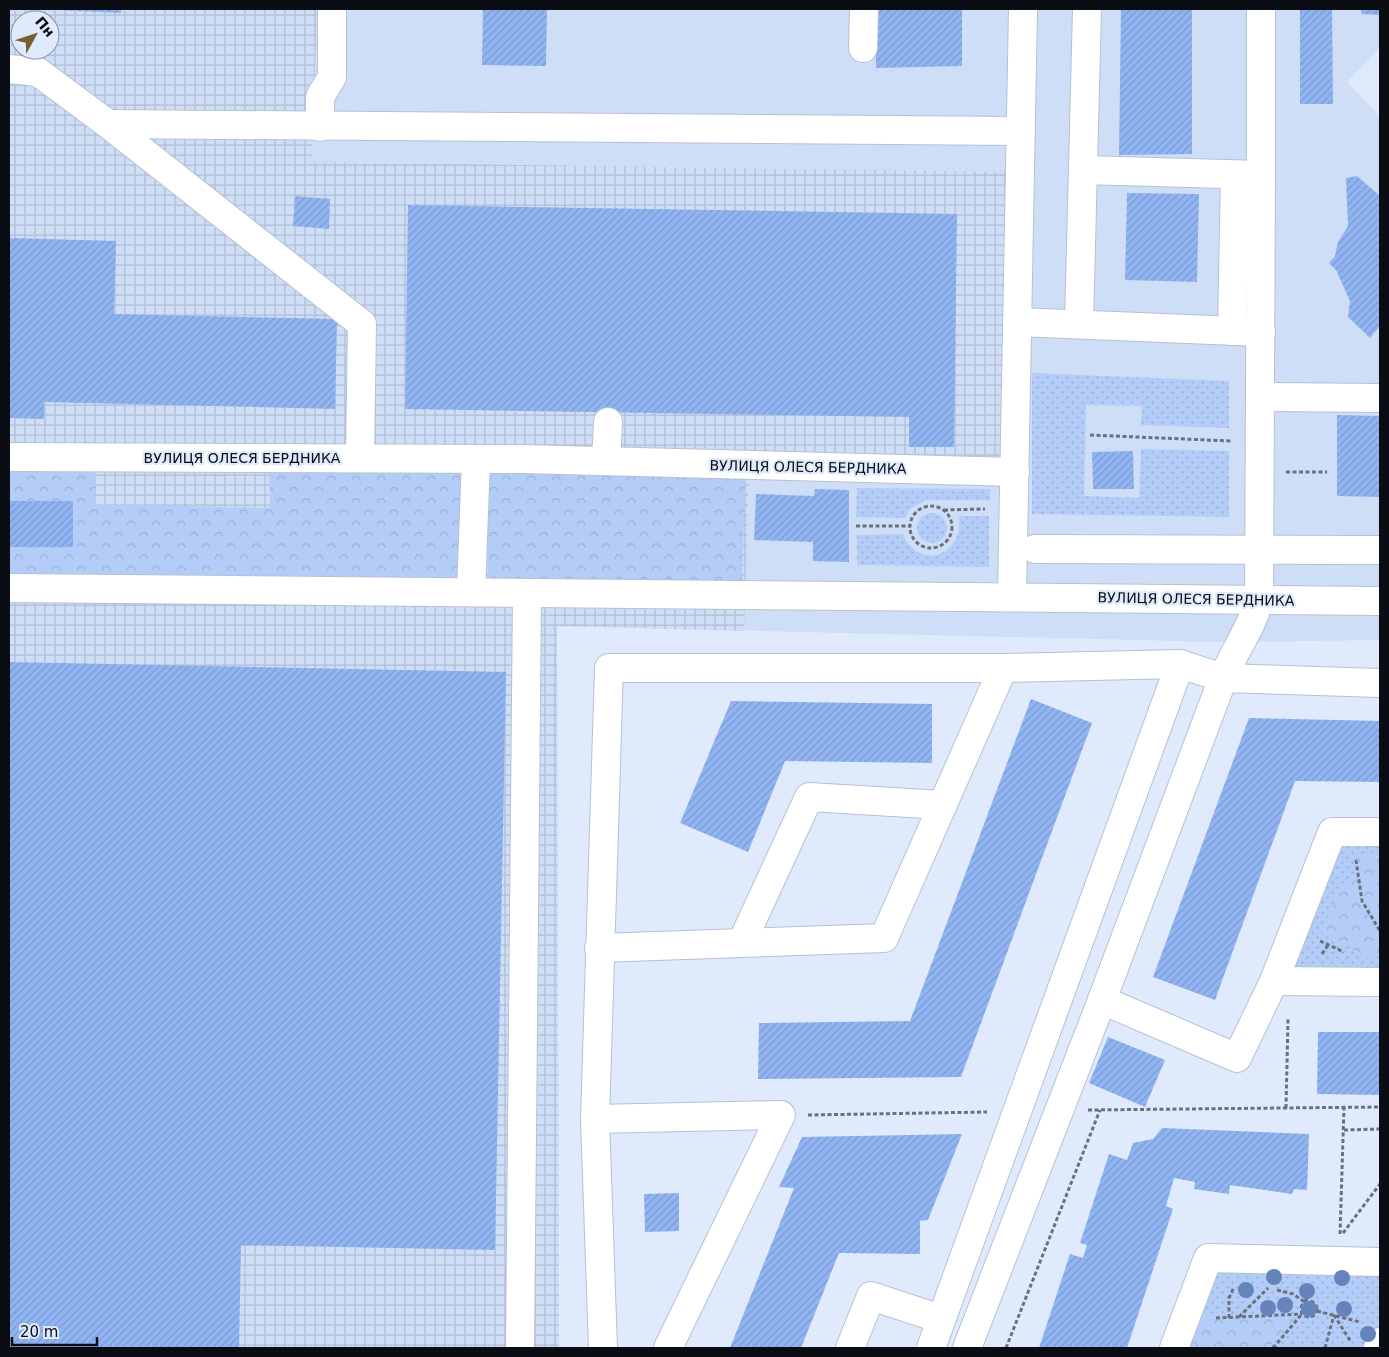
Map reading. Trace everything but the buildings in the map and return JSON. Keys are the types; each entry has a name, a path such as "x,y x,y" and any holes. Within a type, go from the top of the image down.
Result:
{"street":[{"path":"320,126 320,98 332,76 332,9"},
{"path":"863,48 864,9"},
{"path":"1012,597 1023,9"},
{"path":"1079,324 1088,9"},
{"path":"967,1348 1102,1000 1222,678 1234,653 1254,620 1259,600 1262,397 1261,9"},
{"path":"9,69 38,72 108,124 362,324 360,458"},
{"path":"108,124 1021,131"},
{"path":"1084,170 1261,175"},
{"path":"1232,330 1234,175"},
{"path":"1017,322 1261,332"},
{"path":"1262,397 1380,398"},
{"path":"606,462 608,422"},
{"name":"ВУЛИЦЯ ОЛЕСЯ БЕРДНИКА","path":"9,456 476,459 1015,472"},
{"path":"472,592 476,459"},
{"path":"1035,549 1380,550"},
{"name":"ВУЛИЦЯ ОЛЕСЯ БЕРДНИКА","path":"9,588 1380,601"},
{"path":"520,1348 527,592"},
{"path":"931,1348 1180,664"},
{"path":"603,1348 595,1119 609,668 1003,668 1180,664 1222,678 1380,683"},
{"path":"599,948 884,938 1003,668"},
{"path":"742,942 809,797 943,805"},
{"path":"1102,1000 1237,1058 1274,981 1332,832 1370,832"},
{"path":"1274,981 1380,982"},
{"path":"595,1119 781,1115 668,1348"},
{"path":"1174,1348 1208,1258 1380,1262"},
{"path":"850,1348 871,1296 941,1320"},
{"path":"1371,1332 1378,1348"}],"path":[{"path":"1090,435 1229,439 1261,472 1327,472"},
{"path":"944,510 952,522 953,529 947,542 933,549 919,545 914,540 910,526 915,514 925,507 931,506 944,510 1014,509"},
{"path":"856,526 910,526"},
{"path":"1370,832 1356,854 1362,901 1380,931"},
{"path":"1286,1108 1288,1010"},
{"path":"1380,1107 1344,1108 1340,1236 1380,1184"},
{"path":"1006,1348 1100,1110"},
{"path":"1344,1130 1380,1129"},
{"path":"1239,1318 1269,1288"},
{"path":"1185,1318 1239,1318 1302,1314 1307,1317 1314,1316 1317,1311 1315,1303 1308,1301 1301,1306 1302,1314 1272,1348"},
{"path":"1317,1311 1334,1314 1371,1332"},
{"path":"1325,1348 1334,1314"},
{"path":"1334,1314 1355,1348"},
{"path":"1306,1322 1307,1317"}],"shaded area":[{"path":"9,9 1380,9 1380,48 1347,82 1380,116 1380,640 1220,642 557,626 559,1348 9,1348"},
{"path":"9,9 317,9 312,162 1006,172 1000,458 749,475 744,631 557,626 559,1348 9,1348"}],"green space":[{"path":"1032,373 1229,381 1229,428 1141,425 1142,406 1086,405 1084,496 1139,498 1141,449 1229,451 1229,517 1032,514"},
{"path":"9,470 96,472 95,504 270,508 269,471 461,472 457,580 9,576"},
{"path":"485,472 745,478 742,586 488,580"},
{"path":"857,488 990,489 990,500 926,500 910,509 905,518 856,517"},
{"path":"932,513 943,517 947,528 943,539 932,543 921,539 917,528 921,517"},
{"path":"959,516 989,516 989,567 857,565 857,535 903,534 910,546 919,553 939,554 954,541 959,530"},
{"path":"1335,836 1380,838 1380,975 1280,975"},
{"path":"1380,852 1380,957 1370,959 1321,932 1344,882 1358,879 1356,854"},
{"path":"1212,1265 1380,1268 1380,1325 1373,1348 1273,1348 1302,1314 1193,1318"},
{"path":"1302,1314 1273,1348 1182,1348 1193,1318"}]}
